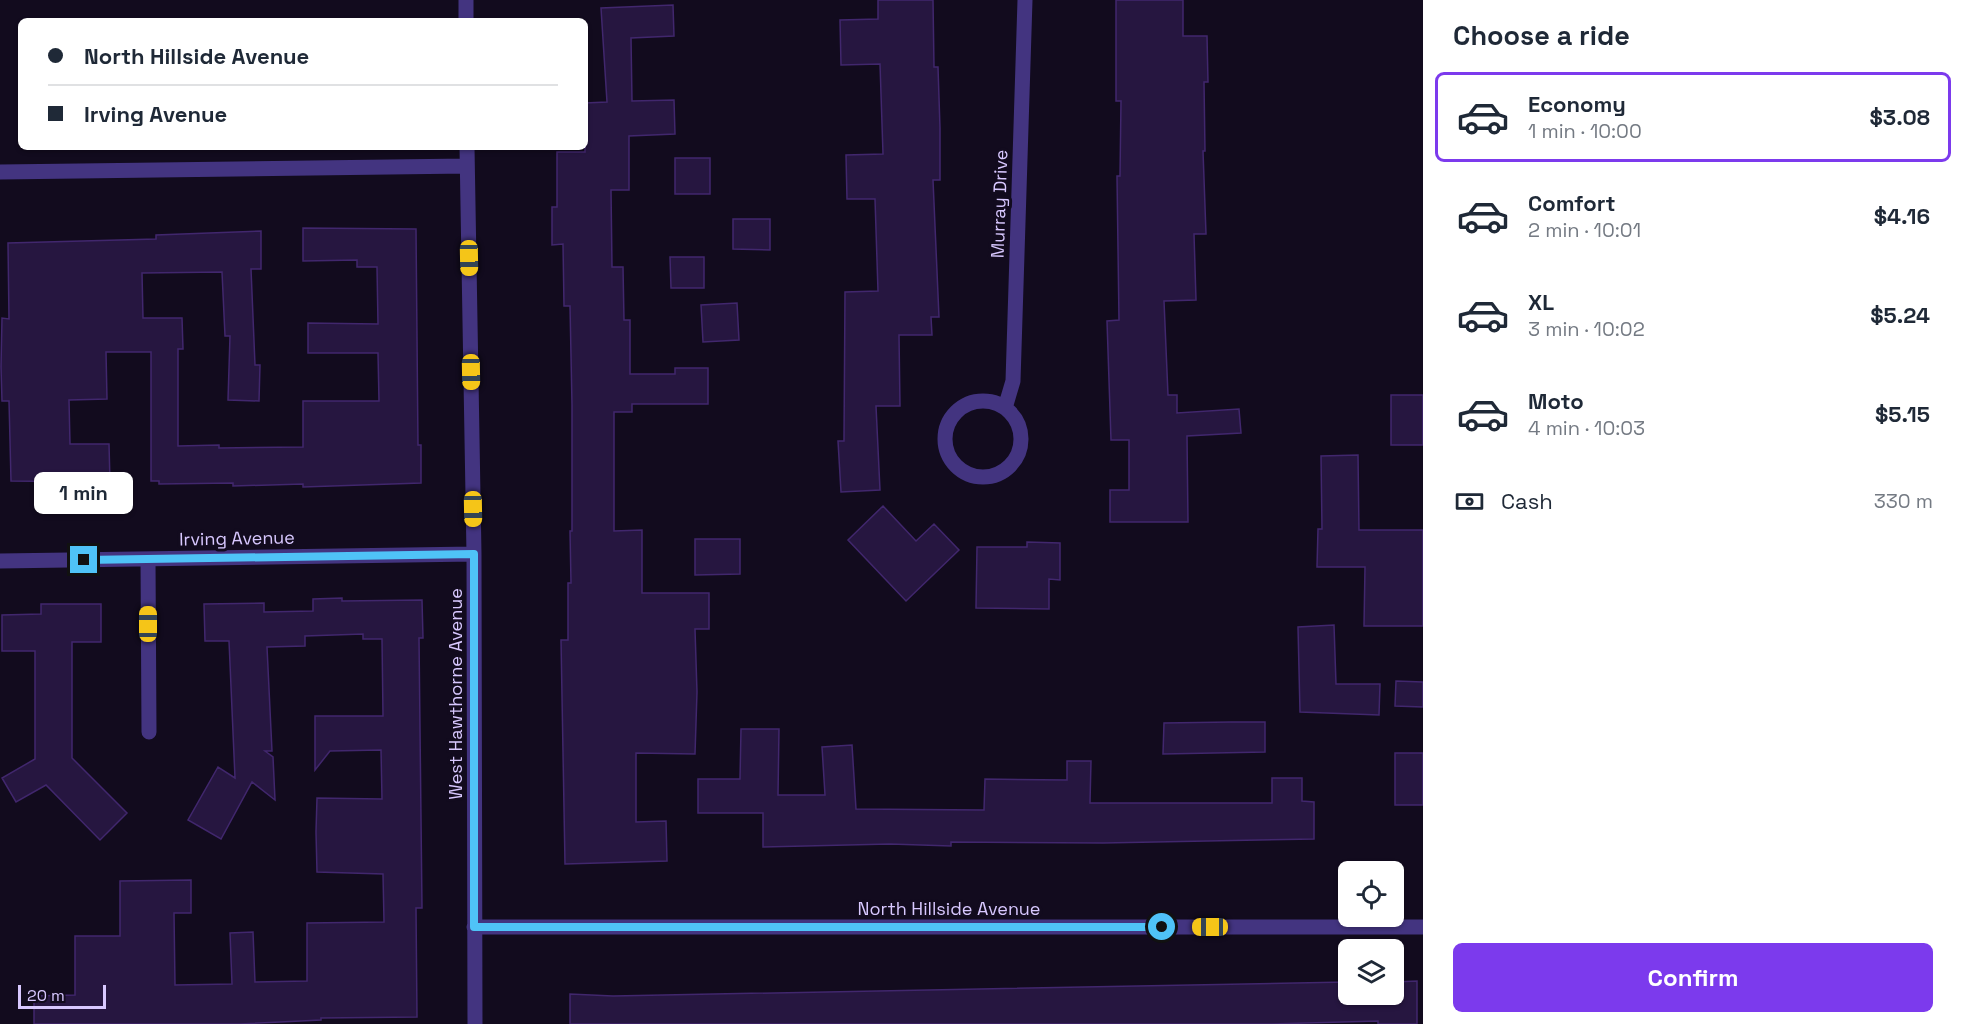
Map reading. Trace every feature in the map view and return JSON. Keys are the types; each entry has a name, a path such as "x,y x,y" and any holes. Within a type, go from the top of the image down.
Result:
{"street":[{"path":"466,0 466,18"},
{"name":"Murray Drive","path":"1005,408 1013,381 1025,0"},
{"name":"West Hawthorne Avenue","path":"467,150 474,554 475,1024"},
{"path":"0,171 467,166"},
{"path":"980,401 993,402 1005,408 1020,429 1021,442 1015,459 1006,469 994,475 980,477 967,473 952,461 946,449 945,434 949,421 967,404 980,401"},
{"name":"Irving Avenue","path":"0,561 474,554"},
{"path":"148,559 149,732"},
{"name":"North Hillside Avenue","path":"474,927 1423,927"}],"building":[{"path":"878,0 933,0 934,67 938,67 940,128 940,180 933,180 939,317 931,317 932,335 899,335 900,406 876,406 880,490 841,492 838,441 844,441 845,292 878,291 875,199 847,199 846,155 883,154 880,64 841,65 840,20 878,19"},
{"path":"1116,0 1183,0 1183,36 1207,36 1208,82 1204,82 1205,151 1203,151 1206,234 1194,234 1196,300 1164,301 1168,395 1177,395 1177,413 1239,409 1241,433 1187,436 1188,522 1110,522 1110,490 1129,490 1129,440 1111,440 1107,321 1119,320 1117,176 1120,176 1121,101 1116,101"},
{"path":"673,5 674,36 631,38 632,101 674,100 675,134 629,136 629,190 611,190 612,267 623,267 624,320 630,320 630,374 675,374 675,368 708,368 708,404 632,404 632,412 614,412 614,531 642,530 642,593 709,593 709,629 695,629 697,692 695,754 636,753 636,822 666,821 667,861 565,864 561,640 568,640 568,583 571,583 572,405 570,306 564,306 563,244 552,245 552,207 557,207 557,152 585,152 588,150 588,103 607,102 601,8"},
{"path":"675,158 710,158 710,194 675,194"},
{"path":"733,219 770,219 770,250 733,249"},
{"path":"303,228 416,229 418,445 421,445 421,483 303,487 303,484 233,486 233,483 159,484 159,481 151,481 151,352 106,352 107,399 69,400 70,444 109,444 110,482 11,481 9,401 2,401 1,367 2,318 9,319 8,243 156,239 156,235 261,231 261,269 251,269 255,365 260,365 259,401 228,400 230,336 225,336 222,272 142,273 143,318 182,318 183,349 178,349 178,446 303,447 303,401 379,401 378,353 308,353 308,323 378,324 377,267 357,267 357,260 303,261"},
{"path":"670,257 704,257 704,288 671,288"},
{"path":"737,303 739,340 703,342 701,305"},
{"path":"1391,395 1423,395 1423,445 1391,445"},
{"path":"1358,455 1359,530 1423,530 1423,626 1364,626 1365,567 1317,567 1318,529 1322,529 1321,456"},
{"path":"883,506 916,541 934,524 959,550 906,601 848,540"},
{"path":"695,539 740,539 740,574 695,575"},
{"path":"1027,542 1060,543 1060,580 1049,579 1049,609 976,608 977,547 1027,547"},
{"path":"342,598 342,601 422,600 423,638 419,638 422,908 416,908 417,1017 321,1018 321,1020 239,1024 34,1024 34,996 75,995 75,936 120,936 120,881 191,880 191,913 174,913 175,985 232,984 230,933 253,932 255,982 307,981 307,923 384,922 383,874 317,872 316,832 317,798 382,799 381,750 330,751 315,770 315,716 383,716 382,639 363,639 363,634 305,636 305,646 267,647 272,751 265,751 273,757 275,800 252,782 221,839 188,820 218,767 235,778 229,641 205,641 204,604 264,603 264,612 313,611 313,599"},
{"path":"41,604 101,604 101,642 72,642 72,758 127,813 100,840 46,785 16,802 2,778 35,759 35,651 2,651 2,615 41,614"},
{"path":"1334,625 1336,684 1380,684 1379,715 1300,712 1298,627"},
{"path":"1396,681 1423,682 1423,707 1395,706"},
{"path":"1265,722 1265,752 1163,754 1164,723"},
{"path":"741,729 779,729 778,795 825,795 822,747 852,745 856,809 984,810 985,779 1067,780 1067,761 1091,761 1090,803 1272,803 1272,778 1302,778 1302,801 1314,802 1314,839 1103,843 951,842 951,846 890,844 763,847 763,813 698,813 698,779 740,779"},
{"path":"1395,753 1423,753 1423,805 1395,805"},
{"path":"1417,981 1417,1024 1378,1024 1378,1021 1271,1024 570,1024 570,994 613,996 1338,982 1338,1005 1404,1005 1404,982"}],"route":[{"path":"84,560 474,554 474,927 1162,927"}]}
